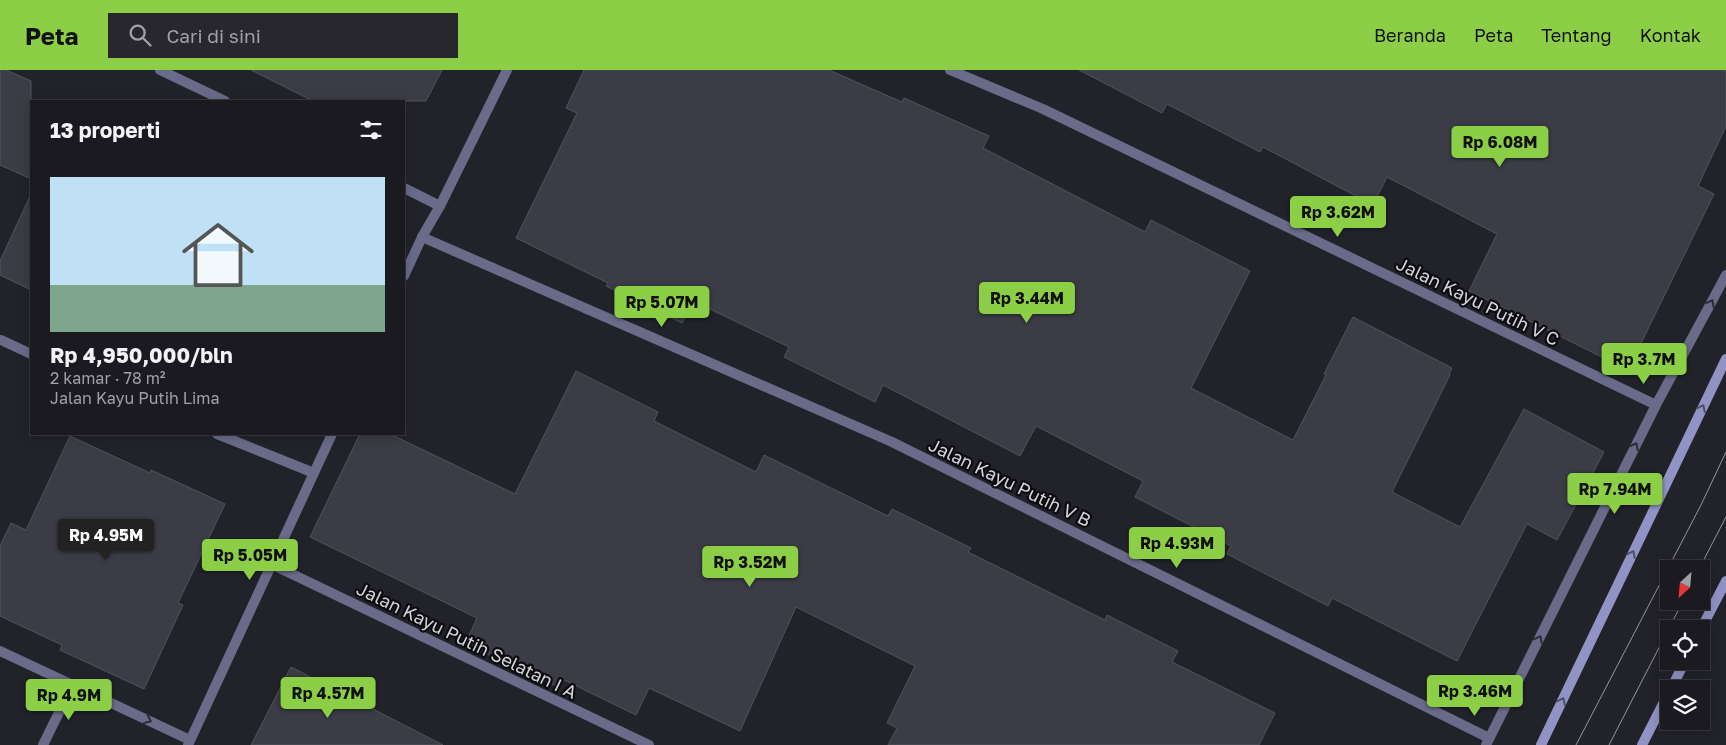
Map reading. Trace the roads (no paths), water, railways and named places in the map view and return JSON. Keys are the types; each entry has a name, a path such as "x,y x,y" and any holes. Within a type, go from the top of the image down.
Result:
{"main road":[{"path":"1541,745 1726,359"},
{"path":"1706,620 1726,581"},
{"path":"1642,745 1660,710"}],"street":[{"path":"160,70 223,100"},
{"path":"405,274 507,70"},
{"name":"Jalan Kayu Putih V C","path":"950,70 1043,110 1656,405"},
{"path":"405,188 440,206"},
{"name":"Jalan Kayu Putih V B","path":"422,237 892,442 1488,742"},
{"path":"1488,742 1656,405 1726,276"},
{"path":"1,340 30,354"},
{"path":"219,435 314,473"},
{"path":"0,652 189,742 332,435"},
{"name":"Jalan Kayu Putih Selatan I A","path":"271,564 649,745"},
{"path":"43,745 72,686"}],"tram line":[{"path":"1576,745 1701,505 1726,452"},
{"path":"1704,560 1726,517"},
{"path":"1609,745 1678,610"}]}
